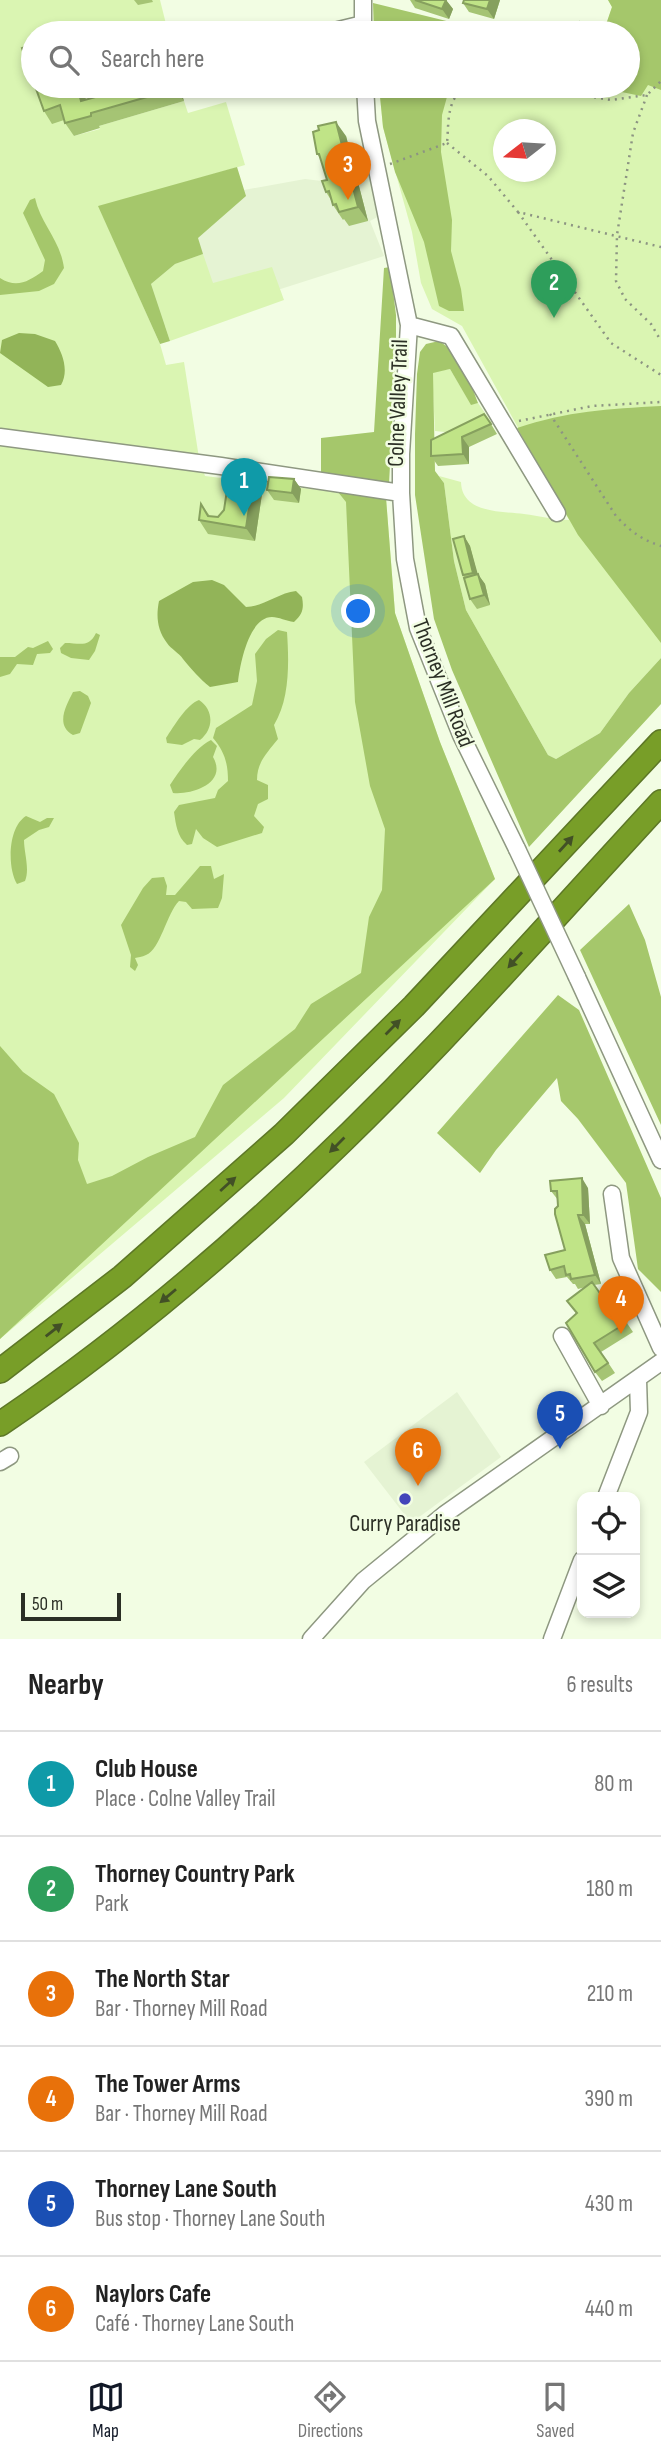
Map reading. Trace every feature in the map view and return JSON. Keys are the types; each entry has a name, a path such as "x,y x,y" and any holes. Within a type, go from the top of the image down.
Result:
{"highway":[{"path":"0,1371 121,1277 293,1126 414,1006 661,742"},
{"path":"0,1424 131,1326 205,1265 325,1157 438,1044 661,802"}],"street":[{"path":"363,0 363,21"},
{"name":"Thorney Mill Road","path":"366,98 367,121 408,325 399,493 405,559 418,628 461,735 578,977 661,1160"},
{"path":"408,325 451,336 557,513"},
{"name":"Colne Valley Trail","path":"0,437 231,467 399,493"},
{"path":"228,488 231,467"},
{"path":"612,1194 621,1258 661,1348"},
{"path":"562,1336 601,1406"},
{"path":"312,1639 374,1573 445,1514 661,1362"},
{"path":"608,1492 639,1412 638,1380"},
{"path":"552,1639 577,1573"}],"path":[{"path":"661,81 647,95 632,133 617,235 616,281 625,299 651,324 661,341"},
{"path":"640,96 647,95"},
{"path":"447,143 454,98"},
{"path":"599,98 625,98"},
{"path":"376,168 447,143"},
{"path":"447,143 488,176 518,212 611,344 661,375"},
{"path":"518,212 661,247"},
{"path":"511,423 592,406 661,402"},
{"path":"550,414 617,516 643,540 661,546"}],"shaded area":[{"path":"0,0 160,0 165,21 21,21 21,98 50,98 68,118 74,136 184,101 188,113 226,102 245,165 99,207 160,344 166,365 184,362 199,458 205,476 386,498 395,613 440,742 495,879 284,1098 0,1339"},
{"path":"608,0 661,0 661,658 629,693 600,733 556,759 548,755 466,610 454,561 444,483 439,476 461,482 468,500 485,509 569,520 462,326 432,309 421,283 412,232 383,127 380,98 640,98 640,21 608,21 612,7"},
{"path":"608,0 661,0 661,90 648,85 640,96 640,21 607,21 612,7"},
{"path":"373,3 446,21 374,21"},
{"path":"380,98 447,98 442,115 441,152 452,220 451,251 464,311 449,311 439,306 424,242 395,172 383,127"},
{"path":"237,167 246,196 198,238 203,254 175,264 151,284 170,341 160,344 98,206"},
{"path":"367,170 381,215 370,221 384,256 161,327 147,283 238,191 305,179 330,182"},
{"path":"35,198 41,216 59,249 64,268 54,284 39,291 0,295 0,278 17,283 28,281 43,271 45,260 23,213 30,200"},
{"path":"203,254 213,283 272,267 284,300 170,341 151,284 175,264"},
{"path":"390,267 396,315 396,353 389,484 321,474 321,438 374,432 384,268"},
{"path":"19,333 35,334 55,341 64,363 65,374 61,385 48,387 0,353 2,340"},
{"path":"439,341 459,360 478,403 471,405 450,369 433,373 435,471 444,483 454,561 466,610 548,755 556,759 600,733 629,693 661,658 661,704 529,847 452,670 434,619 415,495 415,434 420,352 426,344"},
{"path":"450,369 471,404 478,403 492,423 458,440 455,433 435,431 432,372"},
{"path":"661,406 661,643 578,535 517,428 571,414"},
{"path":"338,492 386,498 395,613 440,742 495,879 0,1339 0,1046 23,1072 54,1094 79,1143 78,1160 87,1184 112,1176 195,1137 223,1085 295,1029 311,1004 361,973 369,917 382,890 385,829 370,786 355,702 346,502"},
{"path":"212,580 224,585 246,607 296,591 302,597 303,604 301,613 294,622 272,617 257,625 247,643 238,682 210,687 167,643 159,628 158,612 159,601 193,582"},
{"path":"278,630 287,632 287,680 283,704 274,725 278,739 263,758 257,774 257,780 268,785 268,799 258,804 254,816 264,827 262,833 217,847 203,838 196,829 192,844 187,845 179,834 174,812 179,805 215,798 218,790 228,781 225,758 213,738 216,728 252,705 257,681 255,654 266,639"},
{"path":"96,633 100,635 89,660 71,658 61,653 60,648 65,643 87,643"},
{"path":"48,641 53,649 50,653 37,654 33,665 17,664 10,674 0,677 0,657 15,657 28,647 33,648"},
{"path":"80,691 88,696 91,703 80,733 73,735 63,721 73,692"},
{"path":"199,700 210,714 210,725 205,736 182,745 167,743 166,738 181,716"},
{"path":"211,740 217,746 213,757 216,774 212,780 206,786 189,792 173,793 170,785 178,773 193,754"},
{"path":"26,816 40,822 54,818 49,827 24,840 26,876 25,881 17,884 12,868 11,848 16,829"},
{"path":"200,866 211,866 214,879 224,874 222,898 218,908 192,909 186,902 179,901 151,952 135,958 138,965 135,971 130,967 131,955 121,925 143,888 152,878 164,877 166,895 175,895"},
{"path":"629,904 645,940 661,997 661,1125 580,950"},
{"path":"558,995 579,1010 661,1198 661,1292 638,1269 626,1183 578,1119 561,1101 557,1078 480,1173 437,1133"},
{"path":"457,1392 501,1457 411,1523 364,1462"}],"building":[{"path":"415,0 446,0 442,9"},
{"path":"464,0 490,0 487,9 463,3"},
{"path":"39,98 80,98 81,101 92,98 144,98 65,123 60,105 44,111"},
{"path":"336,122 358,207 339,212 322,181 327,180 317,154 313,132 319,130 318,126"},
{"path":"484,414 491,424 462,437 463,454 431,456 431,440"},
{"path":"229,477 253,481 246,528 199,520 201,504 208,516 218,517 224,510"},
{"path":"269,477 294,479 292,493 267,490"},
{"path":"464,536 473,573 463,575 453,539"},
{"path":"478,574 484,595 470,599 464,578"},
{"path":"582,1178 583,1215 578,1215 595,1275 571,1279 570,1274 566,1275 564,1266 550,1270 545,1255 565,1250 555,1214 558,1206 557,1191 551,1191 550,1181"},
{"path":"592,1282 606,1302 609,1300 614,1308 616,1307 626,1323 594,1343 608,1363 595,1372 566,1323 577,1313 567,1301"}],"place":[{"name":"The North Star","path":"348,200"},
{"name":"Thorney Country Park","path":"554,318"},
{"name":"Club House","path":"244,516"},
{"name":"The Tower Arms","path":"621,1334"},
{"name":"Thorney Lane South","path":"560,1449"},
{"name":"Naylors Cafe","path":"418,1486"},
{"name":"Curry Paradise","path":"405,1499"}]}
